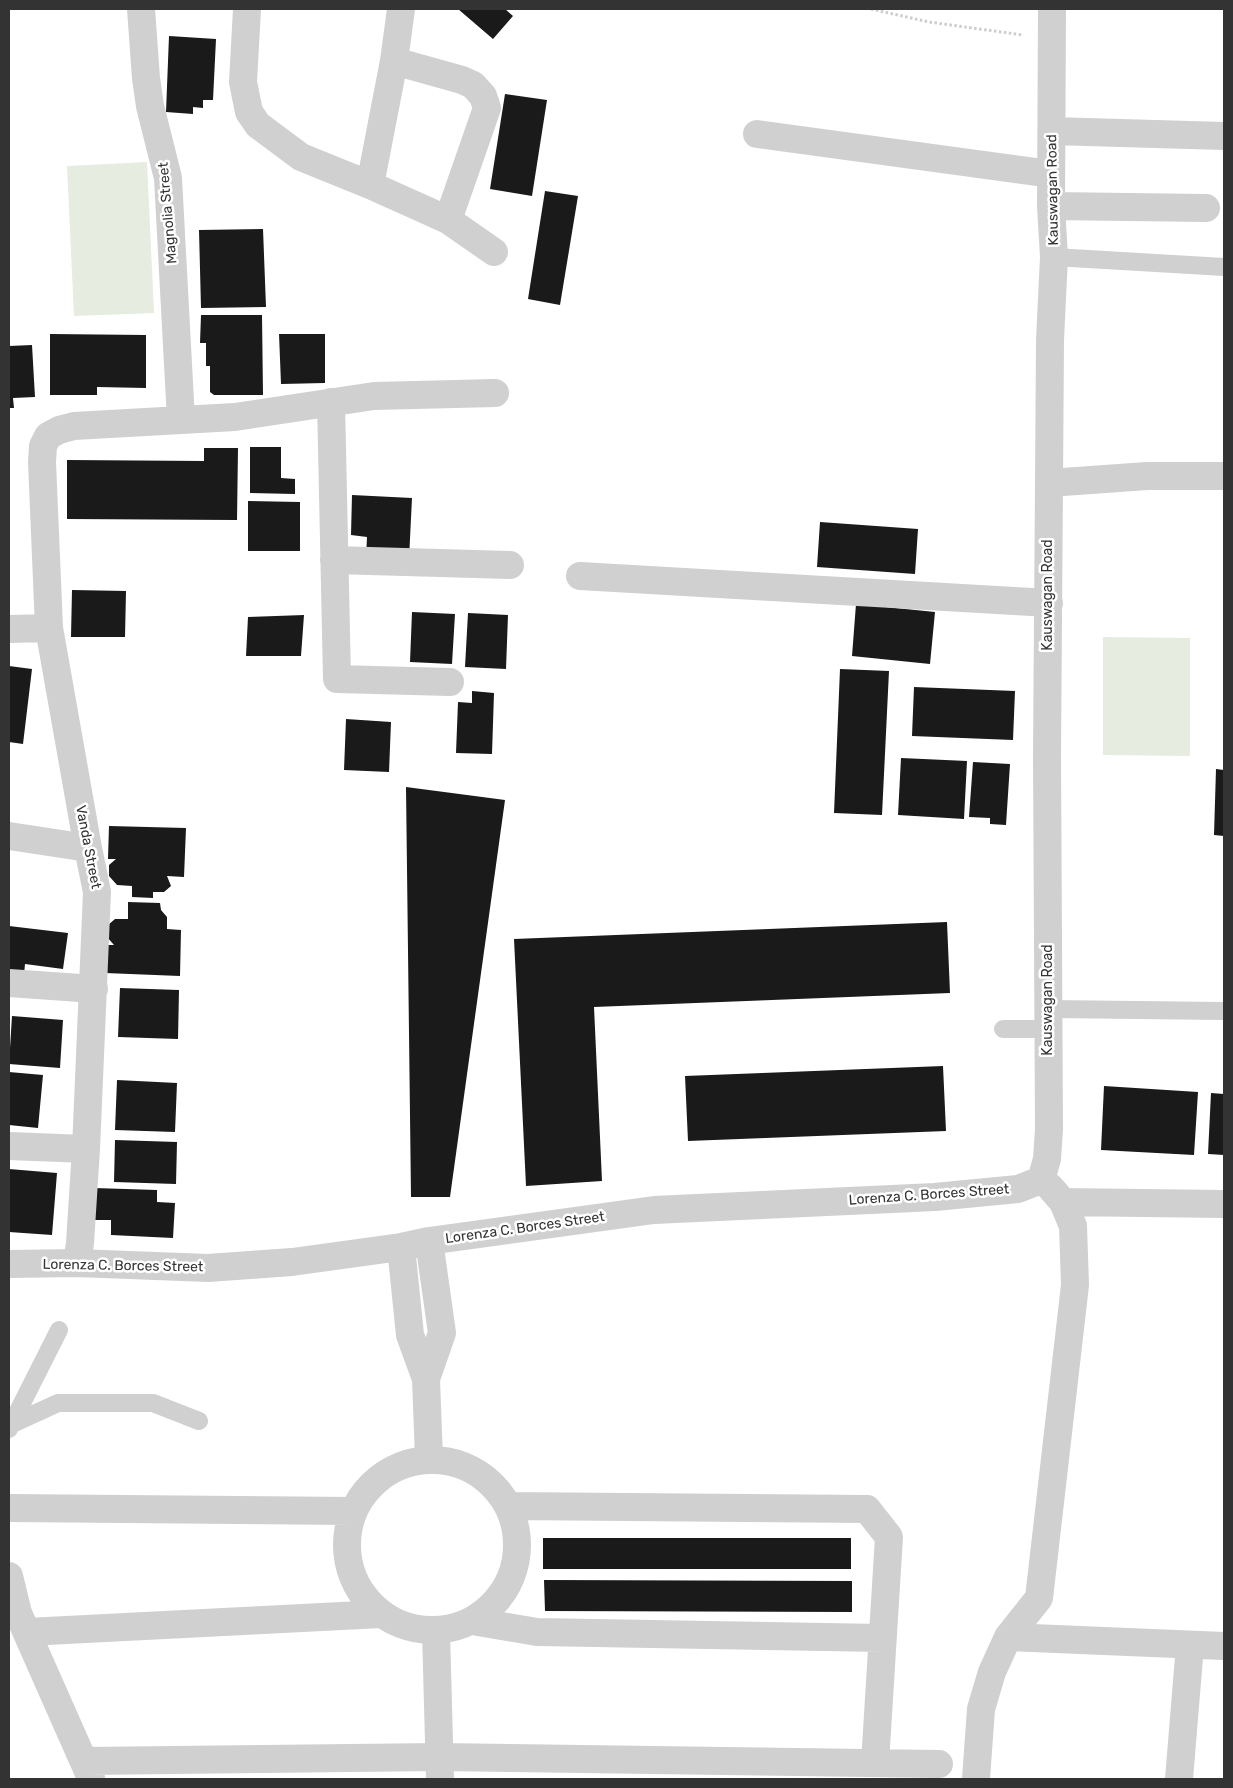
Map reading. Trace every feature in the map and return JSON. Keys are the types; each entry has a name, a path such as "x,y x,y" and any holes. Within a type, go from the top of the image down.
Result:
{"street":[{"name":"Magnolia Street","path":"142,9 146,78 150,106 168,178 181,420"},
{"path":"247,9 243,82 250,112 258,126 301,157 448,220 494,252"},
{"path":"370,185 394,61 401,9"},
{"name":"Kauswagan Road","path":"1041,1180 1047,1159 1049,1129 1047,764 1050,340 1054,257 1051,206 1052,9"},
{"path":"394,61 462,80 473,85 483,96 487,108 448,220"},
{"path":"1052,131 1224,136"},
{"path":"757,134 1051,174"},
{"path":"1051,206 1206,208"},
{"name":"Vanda Street","path":"76,1263 80,1243 86,1149 98,892 88,848 49,628 42,462 43,446 48,436 59,430 74,426 235,417 374,396 495,392"},
{"path":"331,402 337,679 450,682"},
{"path":"1049,483 1147,476 1224,476"},
{"path":"334,560 510,565"},
{"path":"580,576 773,589 1049,603"},
{"path":"9,629 49,628"},
{"path":"9,836 88,848"},
{"path":"9,983 94,989"},
{"path":"9,1146 86,1149"},
{"path":"976,1779 981,1709 992,1672 1008,1636 1039,1598 1075,1285 1073,1226 1063,1202 1041,1180"},
{"name":"Lorenza C. Borces Street","path":"9,1264 76,1263 208,1268 292,1262 654,1210 936,1197 1018,1189 1041,1180"},
{"path":"1063,1202 1224,1204"},
{"path":"426,1379 442,1333 429,1241"},
{"path":"401,1247 410,1335 426,1379 429,1460"},
{"path":"448,1461 466,1467 483,1476 497,1490 508,1506 515,1524 517,1542 516,1562 510,1580 501,1597 488,1611 472,1622 436,1631 416,1629 398,1624 381,1614 356,1585 349,1567 347,1548 348,1529 353,1511 363,1494 376,1480 392,1469 410,1462 448,1461"},
{"path":"508,1506 867,1509 889,1537 875,1763"},
{"path":"9,1508 353,1511"},
{"path":"9,1576 18,1612 88,1770 440,1768 808,1770 875,1763 939,1764"},
{"path":"27,1632 381,1614"},
{"path":"472,1622 537,1632 882,1638"},
{"path":"436,1631 440,1768"},
{"path":"1008,1636 1190,1646 1224,1646"},
{"path":"1179,1779 1190,1646"}],"lane":[{"path":"1054,257 1224,267"},
{"path":"1003,1029 1048,1019 1224,1011"},
{"path":"10,1429 59,1330"},
{"path":"10,1429 58,1403 153,1403 199,1421"}],"path":[{"path":"871,9 929,22 1022,34"}],"shaded area":[{"path":"147,162 154,313 74,316 67,166"},
{"path":"1103,637 1190,638 1190,756 1103,755"}],"building":[{"path":"458,9 505,9 513,16 493,39"},
{"path":"169,36 216,39 213,100 203,100 203,108 193,107 193,114 166,112"},
{"path":"505,94 547,100 532,196 490,189"},
{"path":"545,191 578,196 560,305 528,299"},
{"path":"263,229 266,307 201,308 199,230"},
{"path":"201,315 262,315 263,395 214,395 210,392 210,366 206,366 206,343 200,343"},
{"path":"50,334 146,335 146,388 97,387 97,395 50,395"},
{"path":"279,334 325,334 325,383 281,384"},
{"path":"32,345 35,397 13,398 14,408 9,408 9,346"},
{"path":"250,447 281,447 281,478 295,479 295,494 250,493"},
{"path":"204,448 238,448 237,520 67,519 67,460 204,461"},
{"path":"352,495 412,498 409,559 366,557 367,537 351,535"},
{"path":"248,501 300,502 300,551 248,551"},
{"path":"820,522 918,529 915,574 817,567"},
{"path":"72,590 126,591 125,637 71,637"},
{"path":"856,604 935,612 930,664 852,656"},
{"path":"412,612 455,614 452,664 410,662"},
{"path":"468,613 508,615 506,669 465,667"},
{"path":"304,615 301,656 246,656 248,617"},
{"path":"9,666 32,669 23,744 9,742"},
{"path":"840,669 889,671 882,815 834,813"},
{"path":"914,687 1015,691 1013,740 912,736"},
{"path":"472,691 494,693 492,754 456,753 458,702 472,703"},
{"path":"346,719 391,722 389,772 344,770"},
{"path":"901,758 967,761 964,819 898,815"},
{"path":"973,762 1010,764 1006,825 990,824 990,818 969,817"},
{"path":"1216,769 1224,770 1224,836 1214,835"},
{"path":"406,787 505,800 450,1197 411,1197"},
{"path":"109,826 186,828 184,877 167,876 171,886 164,892 153,892 153,898 132,897 132,886 117,885 109,876 109,865 116,859 108,859"},
{"path":"128,902 160,903 161,910 167,917 167,929 181,930 180,976 105,973 106,945 114,945 107,937 108,925 115,919 128,919"},
{"path":"947,922 950,993 594,1007 602,1181 526,1186 514,939"},
{"path":"9,926 68,933 63,969 25,964 24,975 9,973"},
{"path":"120,988 179,990 178,1039 118,1037"},
{"path":"12,1016 63,1020 60,1068 9,1064"},
{"path":"943,1066 946,1131 688,1141 685,1076"},
{"path":"9,1072 43,1075 38,1128 9,1125"},
{"path":"117,1080 177,1083 175,1132 115,1130"},
{"path":"1104,1086 1198,1092 1194,1155 1101,1150"},
{"path":"1211,1093 1224,1094 1224,1155 1208,1154"},
{"path":"115,1140 177,1142 176,1184 114,1182"},
{"path":"9,1169 57,1173 52,1235 9,1232"},
{"path":"94,1188 157,1190 157,1202 175,1203 173,1238 111,1235 111,1220 93,1220"},
{"path":"543,1538 851,1538 851,1569 543,1569"},
{"path":"544,1580 852,1581 852,1612 545,1611"}]}
